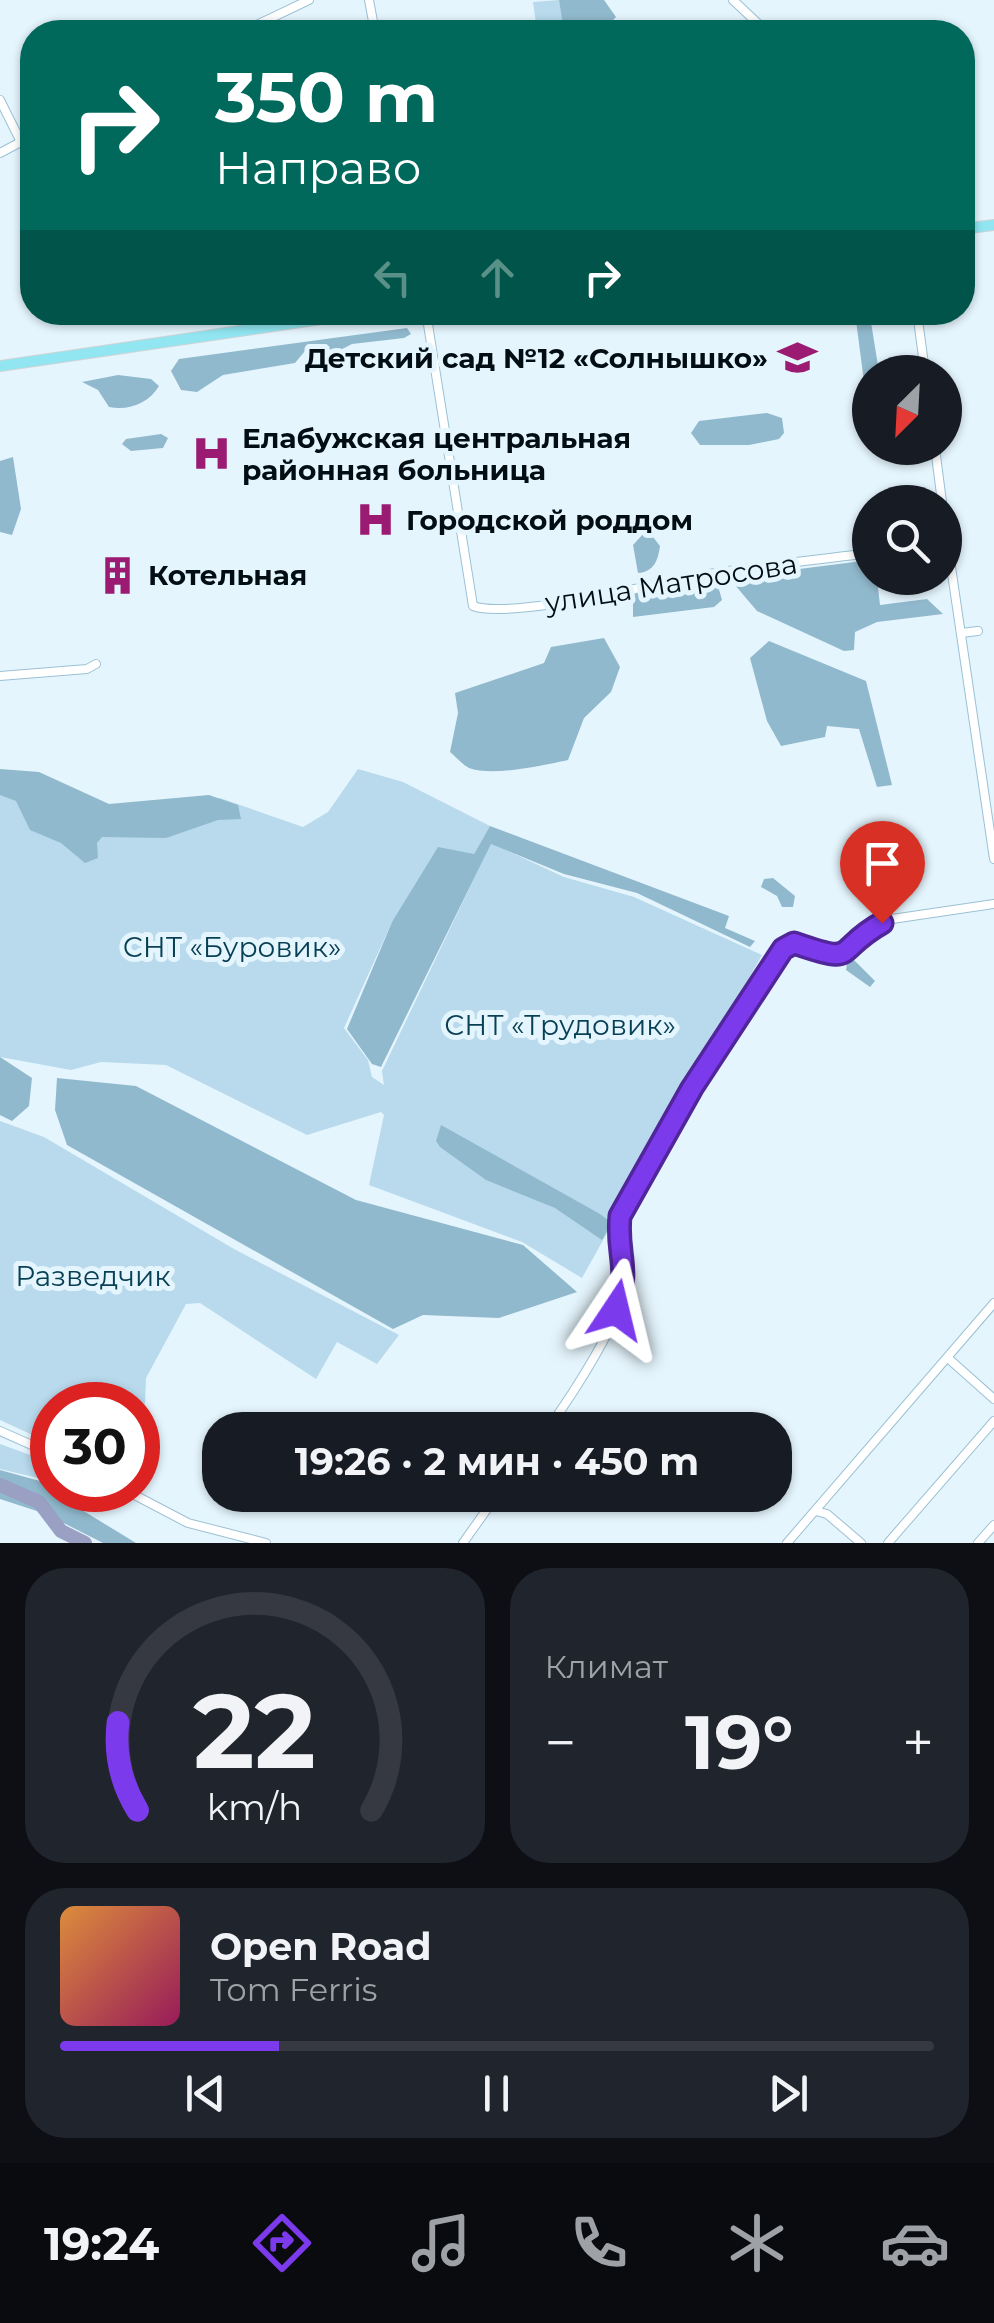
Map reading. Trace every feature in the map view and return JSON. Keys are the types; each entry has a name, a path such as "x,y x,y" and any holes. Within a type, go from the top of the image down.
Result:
{"main road":[{"path":"0,366 281,325"}],"street":[{"path":"267,20 309,0"},
{"path":"733,0 754,20"},
{"path":"0,100 20,142 0,153"},
{"name":"улица Матросова","path":"428,325 468,598 473,606 484,610 552,602 710,574 852,556"},
{"path":"918,325 923,355"},
{"path":"955,595 994,859"},
{"path":"961,633 978,631"},
{"path":"0,676 87,669 96,664"},
{"path":"558,1412 590,1359 626,1282 618,1235 620,1216 692,1088 783,949 794,943 827,956 842,955 874,928 892,920 994,904"},
{"path":"788,1543 994,1304"},
{"path":"949,1358 994,1399"},
{"path":"888,1543 994,1421"},
{"path":"0,1431 30,1444"},
{"path":"160,1507 202,1528 266,1543"},
{"path":"816,1511 827,1514 861,1543"},
{"path":"463,1543 485,1512"},
{"path":"978,1543 994,1525"}],"green space":[{"path":"559,0 563,20 536,20 533,2"},
{"path":"358,769 403,782 490,826 474,854 392,922 344,1028 368,1060 372,1077 384,1085 382,1071 491,843 564,877 634,897 762,955 582,1278 522,1242 369,1185 384,1115 381,1112 307,1135 166,1065 101,1062 71,1070 0,1057 0,785 88,812 220,798 303,827 328,812"},
{"name":"Разведчик","path":"0,1121 44,1137 234,1249 399,1335 377,1364 337,1342 316,1379 200,1303 186,1304 146,1382 30,1382 30,1434 0,1420"},
{"path":"0,1444 30,1455 30,1476 0,1469"}],"shaded area":[{"path":"559,0 604,0 616,17 613,20 562,20"},
{"path":"857,325 871,325 876,355 861,355"},
{"path":"407,328 411,334 404,338 352,344 327,357 305,351 295,363 223,375 197,392 181,390 171,371 179,359"},
{"path":"118,375 151,379 159,386 144,401 116,408 109,407 98,390 82,382"},
{"path":"767,413 782,418 784,433 779,439 749,445 700,445 691,433 699,421"},
{"path":"161,434 168,438 163,448 131,451 122,444 126,439"},
{"path":"13,457 21,509 12,535 0,532 0,461"},
{"path":"650,533 660,546 658,556 651,568 638,573 633,545 643,534"},
{"path":"852,562 852,595 879,595 880,605 927,599 943,614 877,622 855,632 854,650 844,651 757,611 729,578"},
{"path":"705,581 718,586 722,600 714,607 633,617 633,594"},
{"path":"604,638 620,667 611,692 584,718 568,760 491,771 467,767 450,752 458,713 455,693 544,663 551,647"},
{"path":"769,641 866,681 892,785 877,787 859,729 827,726 825,737 781,746 767,721 750,658"},
{"path":"0,769 39,772 109,804 209,795 238,805 241,819 218,820 166,838 102,837 97,843 98,858 85,863 61,843 30,830 16,801 0,795"},
{"path":"879,823 894,825 897,831 873,844 866,877 857,861 856,840 860,828"},
{"path":"490,826 729,916 725,928 755,941 750,947 637,893 564,874 491,844 381,1067 372,1064 347,1029 392,922 438,847 474,854"},
{"path":"773,878 795,896 793,907 782,907 777,896 761,887 764,879"},
{"path":"854,960 875,981 870,987 846,970 847,963"},
{"path":"0,1057 32,1078 29,1106 12,1121 0,1115"},
{"path":"57,1078 136,1086 356,1200 523,1245 577,1292 499,1318 423,1315 393,1329 67,1145 55,1110"},
{"path":"441,1125 600,1214 612,1223 602,1240 555,1208 486,1180 440,1147 436,1141"},
{"path":"0,1470 30,1478 30,1509 0,1499"},
{"path":"40,1512 85,1512 136,1543 103,1543"}],"waterway":[{"path":"0,1485 39,1502 61,1531 85,1543"}],"place":[{"name":"Детский сад №12 «Солнышко»","path":"798,358"},
{"name":"Елабужская центральная районная больница","path":"212,454"},
{"name":"Городской роддом","path":"376,520"},
{"name":"Котельная","path":"118,575"}],"route":[{"path":"616,1310 626,1282 618,1235 620,1216 692,1088 783,949 794,943 827,956 842,955 882,923"}],"park label":[{"name":"СНТ «Буровик»","path":"232,947"},
{"name":"СНТ «Трудовик»","path":"560,1025"}]}
